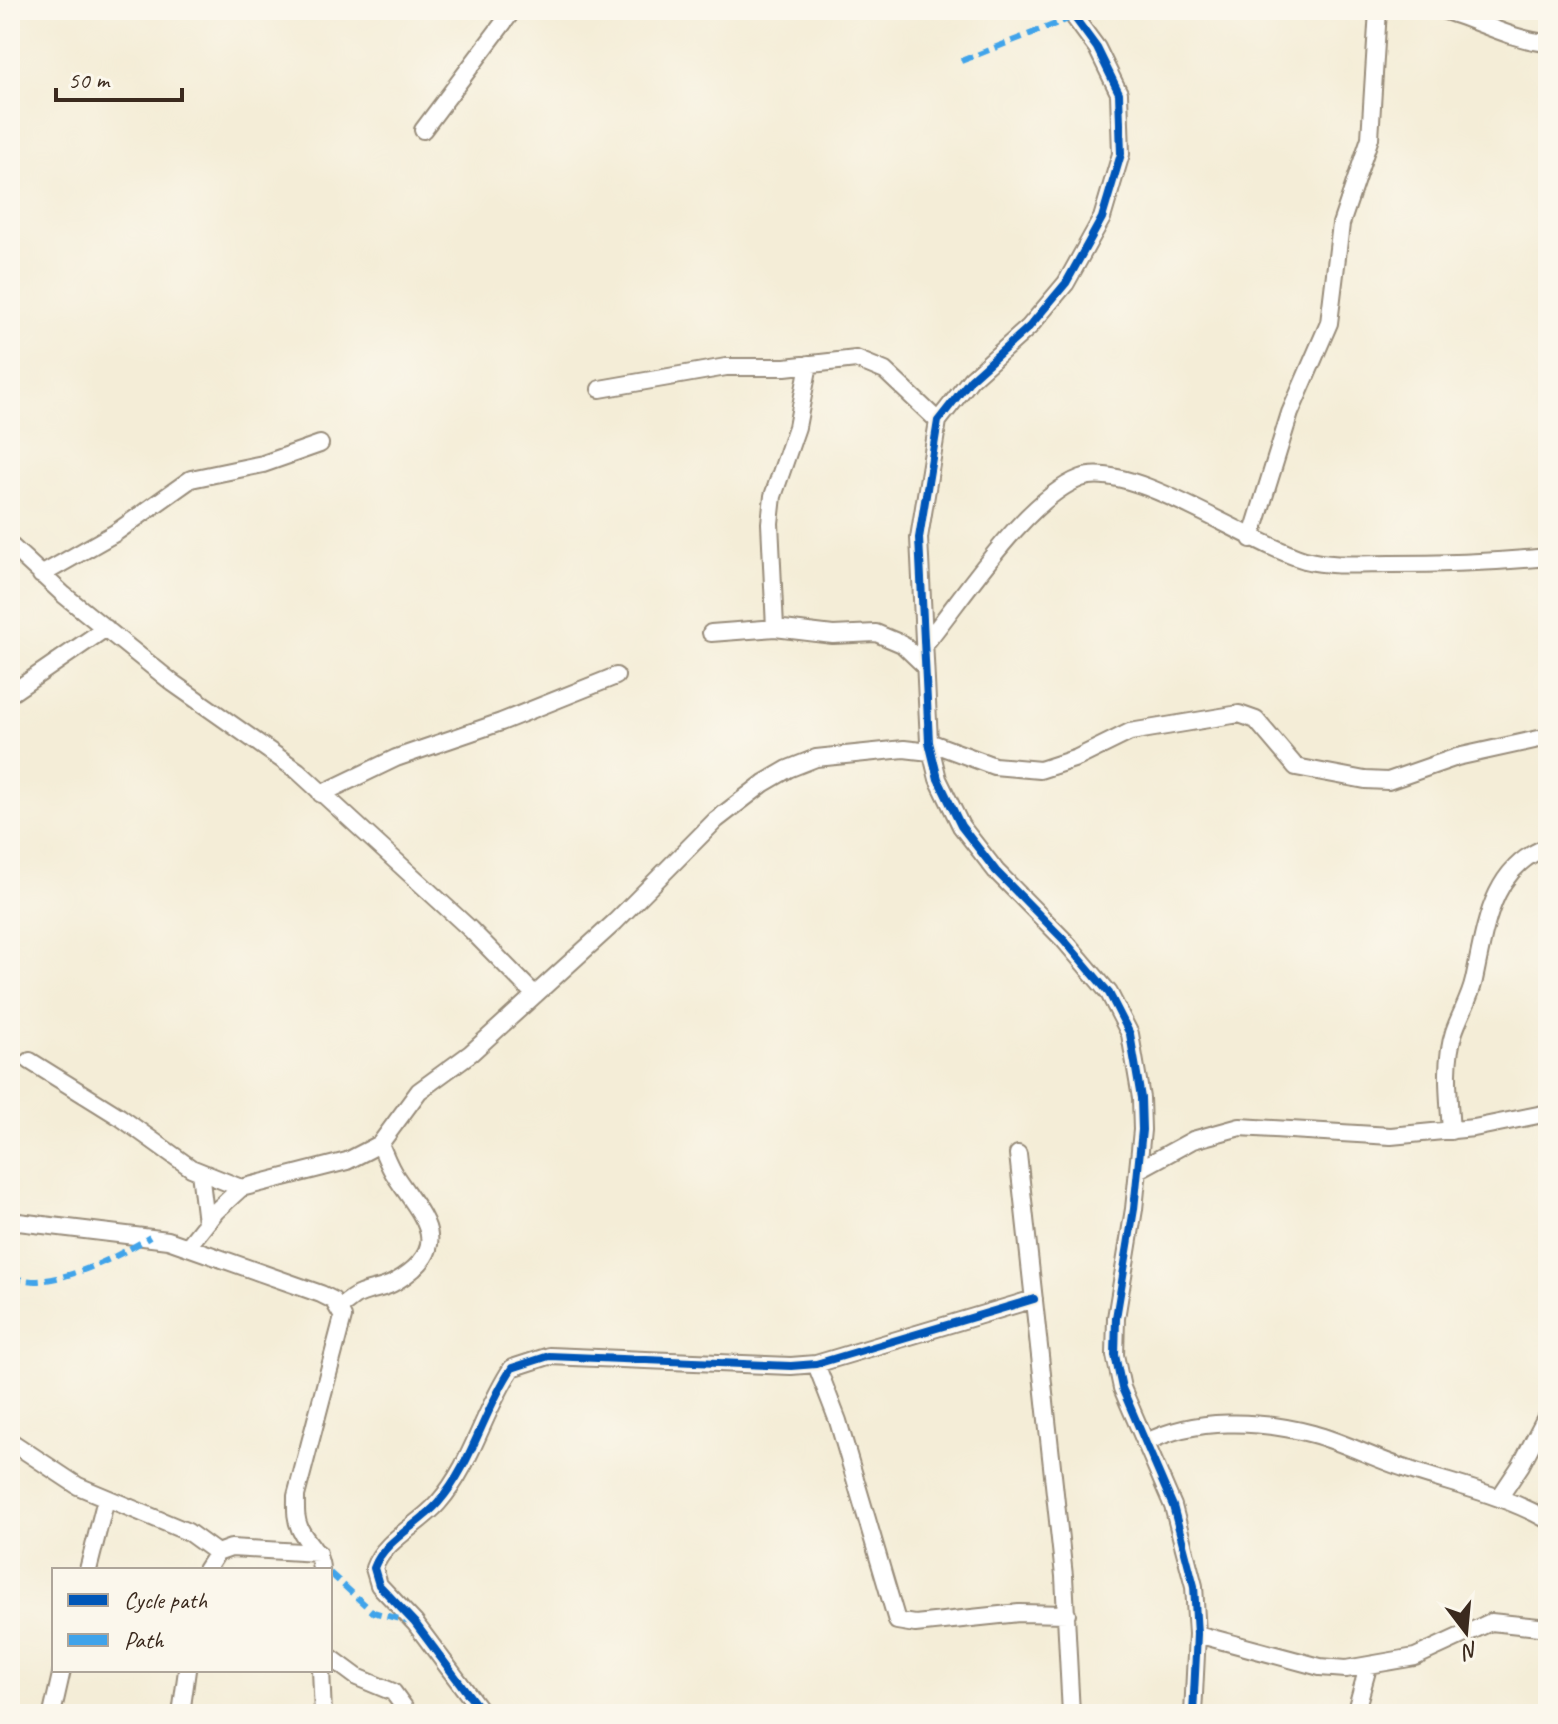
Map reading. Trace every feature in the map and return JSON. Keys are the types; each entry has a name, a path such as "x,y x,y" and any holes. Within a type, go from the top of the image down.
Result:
{"street":[{"path":"423,130 513,10"},
{"path":"1069,10 1097,48 1119,93 1121,154 1112,197 1081,258 1050,304 971,379 938,421 919,538 930,747 944,792 977,848 1109,993 1130,1034 1141,1098 1138,1170 1116,1318 1115,1355 1122,1388 1173,1506 1186,1549 1194,1586 1197,1634 1193,1714"},
{"path":"1251,539 1290,413 1329,323 1341,224 1370,138 1378,10"},
{"path":"1442,10 1477,20 1523,40 1548,43"},
{"path":"600,389 716,368 809,364 840,359 871,363 900,384 938,421"},
{"path":"775,628 770,523 773,496 797,427 809,364"},
{"path":"41,575 124,527 191,479 263,464 320,444"},
{"path":"924,645 1000,546 1066,486 1103,473 1148,487 1251,539 1308,561 1336,564 1472,564 1548,557"},
{"path":"10,545 41,575 173,683 298,771 470,929 535,995"},
{"path":"10,694 106,628"},
{"path":"711,633 775,628 833,635 876,633 902,644 925,666"},
{"path":"321,794 396,758 514,717 616,676"},
{"path":"189,1245 206,1222 241,1188 347,1161 380,1144 404,1106 419,1091 471,1053 535,995 615,922 716,820 776,776 816,758 930,747 994,766 1040,770 1077,758 1130,732 1239,714 1256,720 1296,767 1318,774 1388,781 1457,757 1548,737"},
{"path":"1451,1131 1450,1048 1474,982 1489,914 1509,874 1533,853 1548,847"},
{"path":"30,1061 200,1172 241,1188"},
{"path":"1138,1170 1193,1140 1240,1127 1265,1126 1344,1136 1391,1136 1451,1131 1548,1113"},
{"path":"340,1307 360,1294 385,1287 417,1267 430,1243 430,1227 395,1176 380,1144"},
{"path":"1018,1154 1067,1614 1071,1714"},
{"path":"200,1172 206,1222"},
{"path":"10,1221 150,1237 189,1245 321,1294 340,1307 343,1317 332,1367 296,1496 296,1516 301,1531 319,1562"},
{"path":"483,1714 415,1623 379,1585 374,1568 386,1548 439,1503 459,1473 512,1368 549,1356 776,1366 816,1364 1034,1299"},
{"path":"816,1364 838,1421 897,1621 915,1624 1019,1613 1067,1614"},
{"path":"1501,1495 1548,1413"},
{"path":"1145,1443 1184,1428 1215,1425 1286,1428 1313,1434 1442,1481 1501,1495 1548,1520"},
{"path":"10,1441 78,1486 188,1532 217,1553"},
{"path":"89,1568 106,1499"},
{"path":"207,1568 217,1553 231,1548 319,1562"},
{"path":"1197,1634 1320,1667 1368,1667 1415,1657 1491,1622 1548,1628"},
{"path":"332,1658 357,1677 393,1692 409,1714"},
{"path":"1355,1714 1368,1667"},
{"path":"52,1714 62,1672"},
{"path":"181,1714 187,1672"},
{"path":"321,1672 323,1714"}],"marked path":[{"path":"961,61 1076,16"},
{"path":"10,1280 36,1281 65,1276 110,1259 150,1237"},
{"path":"332,1575 373,1612 414,1623"}],"cycle path":[{"path":"1069,10 1097,48 1119,93 1121,154 1102,218 1066,283 1029,327 971,379 938,421 919,538 929,742 938,779 961,826 996,871 1064,940 1109,993 1130,1034 1141,1098 1142,1130 1134,1209 1116,1318 1115,1355 1122,1388 1173,1506 1194,1586 1197,1634 1193,1714"},
{"path":"483,1714 415,1623 379,1585 374,1568 386,1549 430,1511 450,1487 512,1368 549,1356 791,1366 816,1364 1034,1299"}]}
